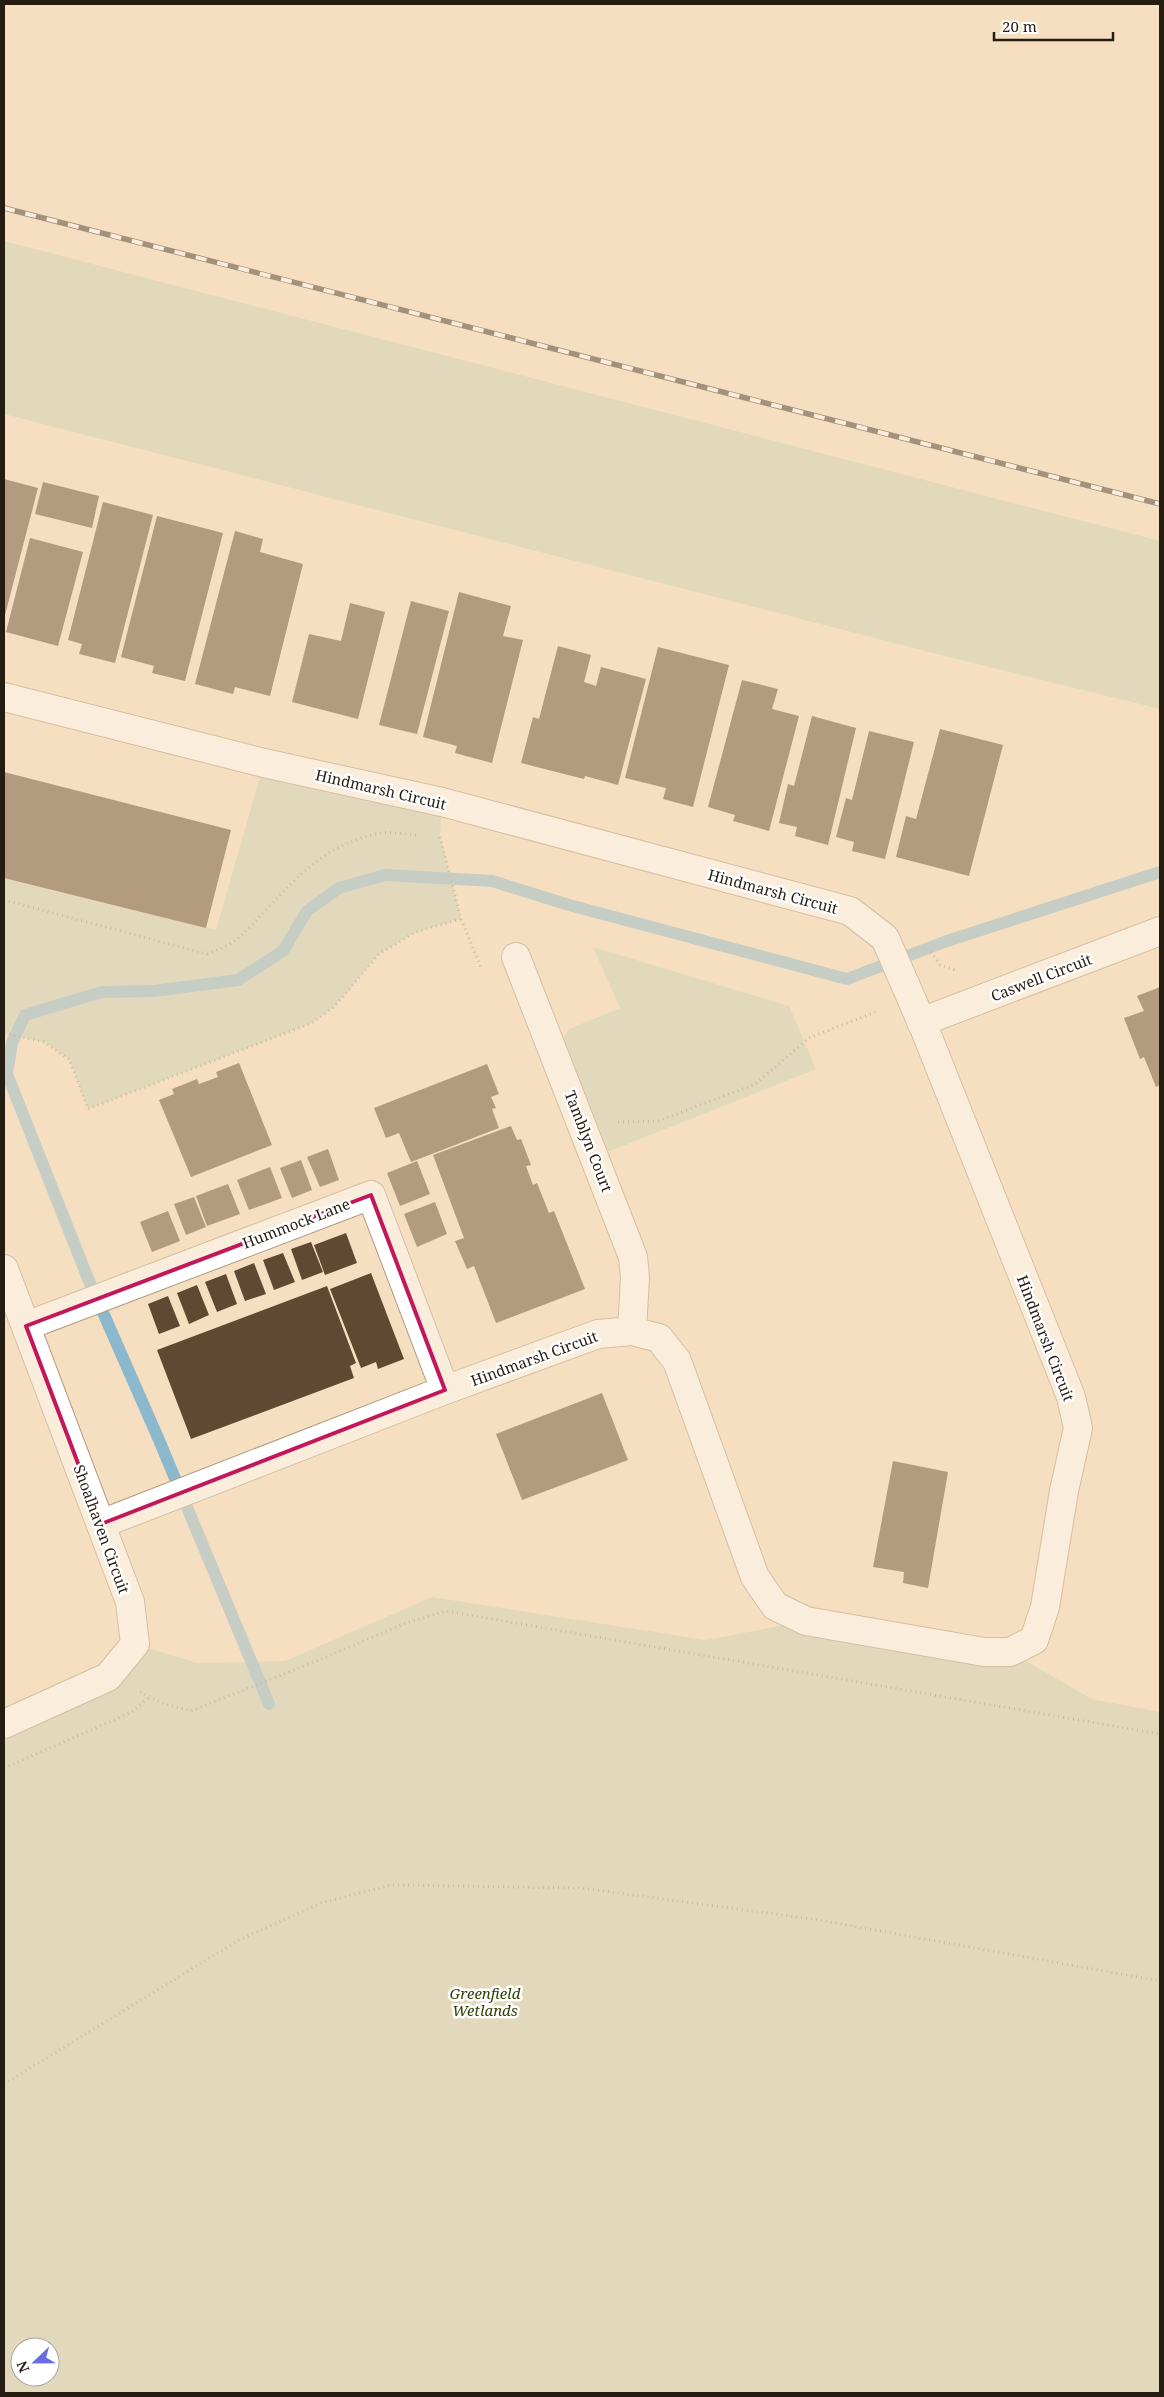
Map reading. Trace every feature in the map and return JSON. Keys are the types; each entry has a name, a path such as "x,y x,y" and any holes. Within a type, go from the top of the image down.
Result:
{"street":[{"name":"Hindmarsh Circuit","path":"4,697 264,763 442,802 850,911 885,938 921,1022 1071,1397 1078,1428 1064,1490 1045,1606 1034,1640 1010,1652 984,1652 806,1621 775,1606 755,1577 677,1361 658,1338 632,1331 598,1334 445,1390 101,1524"},
{"name":"Caswell Circuit","path":"921,1022 1160,931"},
{"name":"Tamblyn Court","path":"516,957 633,1257 635,1284 632,1331"},
{"name":"Hummock Lane","path":"26,1326 371,1195 445,1390"},
{"name":"Shoalhaven Circuit","path":"4,1269 130,1602 135,1644 108,1677 4,1724"}],"path":[{"path":"4,900 208,954 227,948 240,938 299,874 327,854 378,833 422,835"},
{"path":"4,1033 44,1042 69,1059 88,1109 312,1023 335,1006 379,954 416,932 462,919 440,835 431,835"},
{"path":"612,1122 658,1121 754,1084 809,1038 883,1009"},
{"path":"108,1677 162,1703 192,1712 406,1623 446,1611 1160,1734"},
{"path":"4,1768 132,1712 150,1697"},
{"path":"4,2084 239,1940 321,1903 391,1885 580,1888 813,1920 1160,1981"}],"highlighted area":[{"path":"371,1195 445,1390 101,1524 26,1326"}],"green space":[{"path":"4,241 1160,541 1160,709 941,655 4,414"},
{"path":"264,763 442,802 440,835 461,919 416,932 379,954 335,1006 312,1023 88,1109 69,1059 44,1042 4,1033 4,878 216,930"},
{"path":"593,947 789,1006 816,1069 600,1155 561,1056 563,1039 569,1029 620,1008"},
{"name":"Greenfield Wetlands","path":"432,1597 706,1640 806,1621 1010,1652 1092,1699 1160,1712 1160,2393 4,2393 4,1724 135,1644 197,1663 285,1661"}],"building":[{"path":"4,479 38,488 4,619"},
{"path":"43,482 99,496 92,528 35,514"},
{"path":"103,502 153,515 115,663 79,654 82,644 68,640"},
{"path":"157,516 223,533 185,681 152,673 154,666 121,657"},
{"path":"235,531 263,539 260,552 303,564 270,696 235,687 233,694 195,684"},
{"path":"30,538 83,552 58,646 6,632"},
{"path":"459,592 511,606 503,636 523,640 492,763 455,753 457,746 423,737"},
{"path":"411,601 449,611 417,734 379,725"},
{"path":"350,603 385,612 358,719 292,702 309,634 341,641"},
{"path":"558,646 591,655 584,682 596,686 601,667 646,679 618,785 585,776 584,779 521,763 533,717 539,719"},
{"path":"658,647 729,665 693,807 663,799 666,788 625,778"},
{"path":"742,680 778,689 772,709 799,716 769,831 733,821 735,815 708,807"},
{"path":"812,716 856,728 828,845 795,836 797,827 779,823 788,784 794,786"},
{"path":"940,729 1003,745 969,876 896,857 906,816 916,819"},
{"path":"869,731 914,742 885,859 852,851 854,842 836,837 846,798 852,800"},
{"path":"4,772 231,830 206,928 4,878"},
{"path":"1160,987 1160,1085 1156,1087 1144,1057 1140,1059 1124,1018 1144,1011 1137,996"},
{"path":"239,1063 272,1145 191,1177 159,1100 174,1094 172,1089 197,1079 199,1084 218,1077 216,1072"},
{"path":"487,1064 499,1094 491,1097 496,1108 492,1109 499,1128 411,1162 399,1133 386,1138 374,1108"},
{"path":"511,1126 517,1140 521,1139 531,1165 526,1166 533,1185 537,1183 549,1213 554,1211 585,1289 496,1323 474,1266 467,1269 455,1241 464,1238 433,1155"},
{"path":"328,1149 339,1180 320,1187 307,1157"},
{"path":"301,1160 312,1190 292,1198 280,1168"},
{"path":"417,1161 430,1194 400,1206 387,1173"},
{"path":"270,1167 282,1198 249,1210 237,1180"},
{"path":"228,1184 240,1214 207,1226 196,1196"},
{"path":"194,1197 206,1227 186,1235 174,1204"},
{"path":"435,1202 447,1234 417,1247 404,1214"},
{"path":"168,1211 180,1241 152,1252 140,1222"},
{"path":"346,1233 357,1263 325,1275 314,1245"},
{"path":"311,1242 323,1272 302,1280 291,1249"},
{"path":"283,1253 295,1282 274,1290 263,1260"},
{"path":"254,1263 266,1294 245,1301 234,1271"},
{"path":"371,1273 404,1359 378,1369 376,1362 361,1368 330,1289"},
{"path":"226,1274 237,1304 217,1312 205,1282"},
{"path":"197,1285 209,1315 189,1324 177,1293"},
{"path":"327,1286 356,1363 350,1366 354,1378 191,1439 157,1350"},
{"path":"168,1296 180,1326 159,1334 148,1304"},
{"path":"602,1393 628,1460 522,1500 496,1434"},
{"path":"893,1461 948,1472 928,1588 903,1583 904,1572 873,1567"}],"waterway":[{"path":"269,1704 159,1440 87,1276 7,1074 12,1043 25,1015 102,992 154,991 238,980 283,951 307,911 339,888 385,875 492,881 569,905 847,979 944,942 1160,872"}],"railway":[{"path":"4,208 1160,504"}]}
